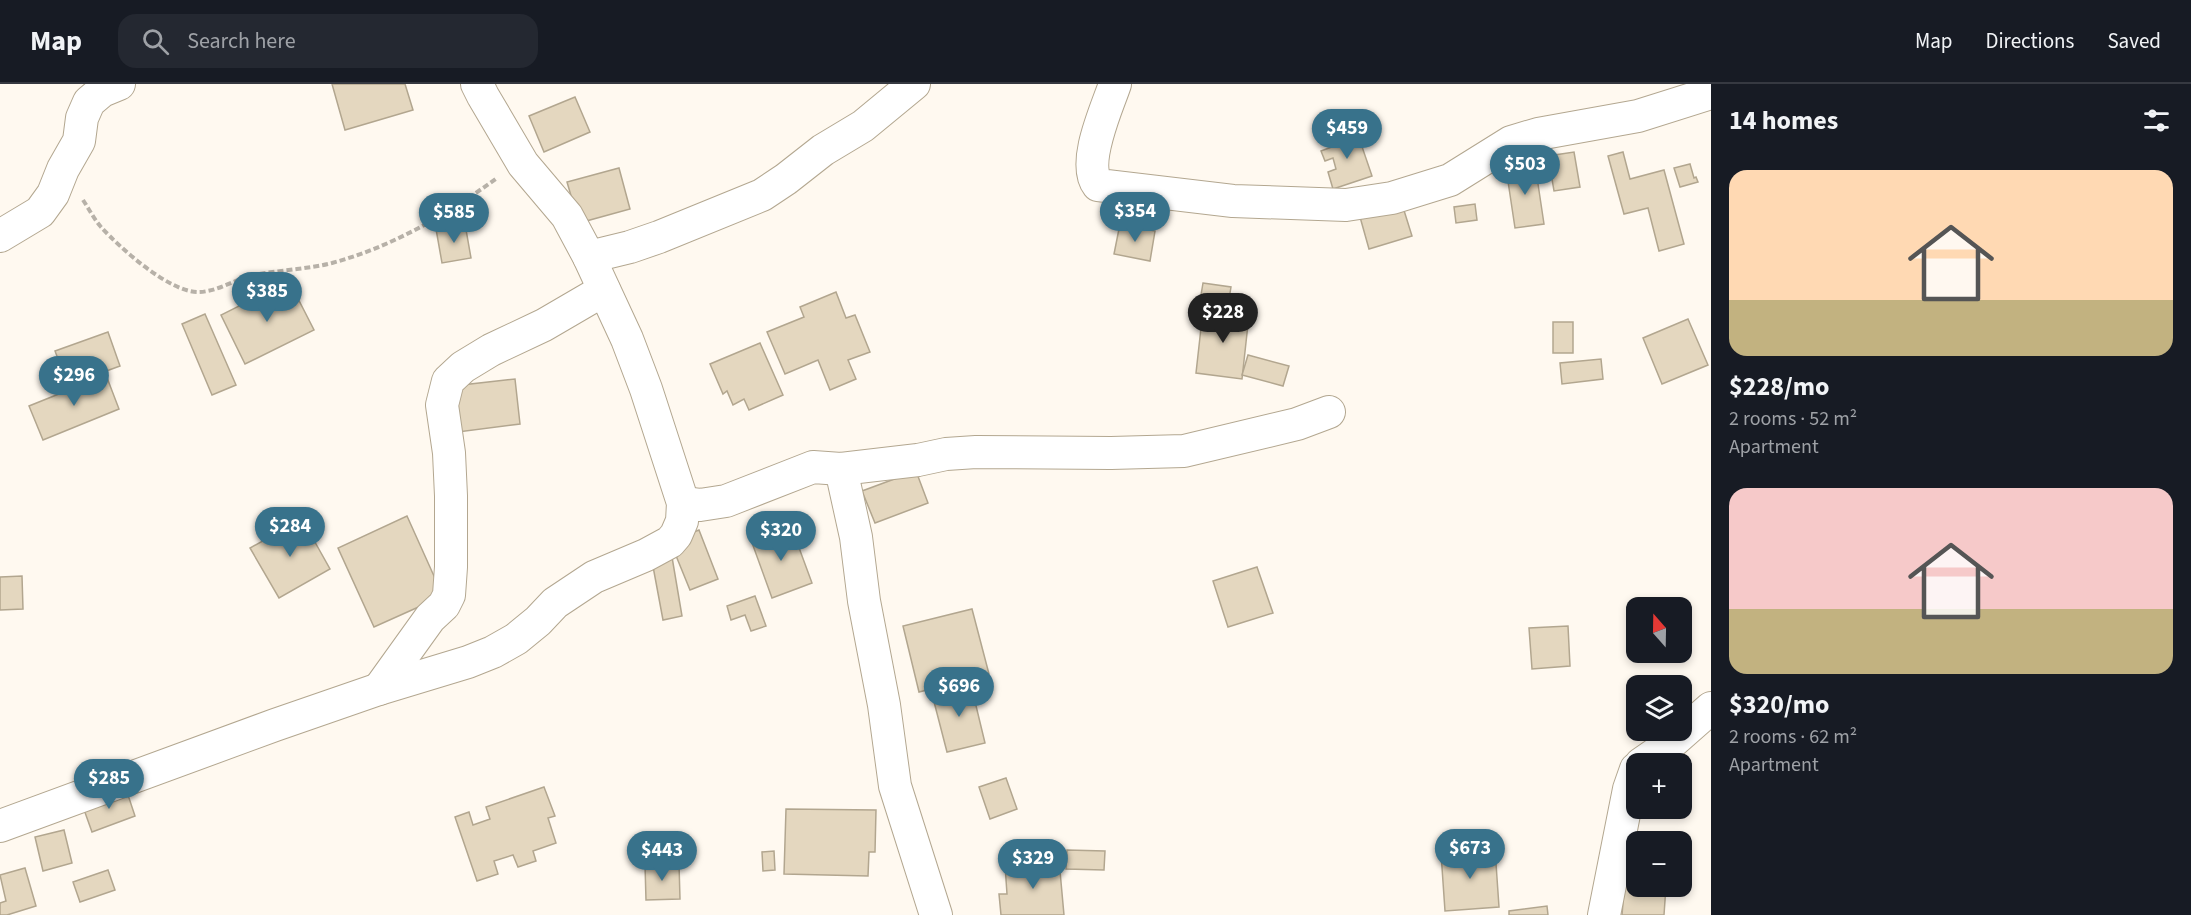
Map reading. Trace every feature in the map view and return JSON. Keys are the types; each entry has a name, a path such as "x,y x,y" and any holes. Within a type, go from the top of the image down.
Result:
{"street":[{"path":"0,236 40,212 53,194 63,169 79,141 82,118 89,102 102,91 119,84"},
{"path":"0,826 379,688 468,662 493,652 516,639 555,603 594,577 646,555 670,542 676,535 682,521 683,502 627,339 567,216 523,164 477,84"},
{"path":"589,257 659,237 762,195 823,150 863,126 914,84"},
{"path":"1115,84 1096,136 1092,172 1098,185 1233,201 1347,205 1392,198 1450,180 1511,142 1538,134 1638,116 1711,93"},
{"path":"379,688 430,618 444,605 449,595 451,567 449,453 442,405 448,381 463,367 491,350 544,325 604,290"},
{"path":"683,502 700,505 726,501 813,467 841,469 976,452 1184,451 1297,424 1329,412"},
{"path":"841,469 856,537 864,601 884,705 896,786 936,915"},
{"path":"1657,753 1711,708"},
{"path":"1604,915 1626,804"}],"path":[{"path":"63,169 100,226 153,273 174,285 197,292 215,289 247,277 330,263 372,251 419,230 500,176 523,164"}],"building":[{"path":"332,84 405,84 413,110 345,130"},
{"path":"575,97 590,132 544,152 529,116"},
{"path":"1356,129 1372,176 1333,189 1328,172 1336,169 1333,158 1325,161 1321,151 1337,145 1333,137"},
{"path":"1574,152 1580,187 1554,191 1548,156"},
{"path":"1623,152 1630,179 1664,170 1684,244 1659,251 1648,208 1624,214 1608,156"},
{"path":"1535,164 1544,224 1515,228 1506,168"},
{"path":"1690,164 1694,178 1696,177 1698,182 1680,187 1674,168"},
{"path":"619,168 630,209 579,223 567,182"},
{"path":"1402,204 1412,236 1369,249 1360,217"},
{"path":"1475,204 1477,220 1456,223 1454,207"},
{"path":"465,224 471,258 442,263 436,229"},
{"path":"1120,224 1155,231 1150,261 1114,254"},
{"path":"289,281 314,330 245,364 221,315"},
{"path":"1203,283 1231,287 1228,305 1200,301"},
{"path":"836,292 846,318 855,315 870,352 848,360 856,379 830,390 818,360 785,374 767,332 804,317 800,307"},
{"path":"1203,310 1249,315 1242,379 1196,373"},
{"path":"205,314 236,385 212,395 182,324"},
{"path":"1688,319 1708,365 1662,384 1643,338"},
{"path":"1553,322 1573,322 1573,353 1553,353"},
{"path":"108,332 120,366 68,385 55,351"},
{"path":"760,343 783,395 749,410 744,399 733,405 727,391 723,394 710,364"},
{"path":"1248,355 1289,366 1283,386 1242,375"},
{"path":"1601,359 1603,379 1562,384 1560,363"},
{"path":"106,375 119,409 43,440 29,406"},
{"path":"515,379 520,424 458,432 453,386"},
{"path":"916,471 928,503 875,523 862,491"},
{"path":"407,516 443,596 374,627 338,548"},
{"path":"302,519 330,569 279,598 250,548"},
{"path":"791,526 812,583 772,598 751,540"},
{"path":"699,530 718,579 690,590 670,541"},
{"path":"672,557 682,616 663,620 652,561"},
{"path":"1257,567 1273,613 1228,627 1213,581"},
{"path":"22,576 23,609 0,610 0,577"},
{"path":"755,596 766,626 751,631 745,615 731,620 727,606"},
{"path":"972,609 989,674 919,692 903,626"},
{"path":"1568,626 1570,666 1532,669 1529,628"},
{"path":"971,685 985,743 947,752 932,694"},
{"path":"1006,778 1017,809 990,819 979,787"},
{"path":"544,787 555,816 548,818 556,843 533,851 536,861 518,867 513,855 494,861 498,874 477,881 455,817 469,812 473,825 490,819 486,807"},
{"path":"126,789 135,816 92,832 82,804"},
{"path":"786,809 876,810 875,852 869,852 868,876 784,874"},
{"path":"64,830 72,863 43,871 35,837"},
{"path":"1495,849 1499,907 1445,911 1441,853"},
{"path":"1067,850 1105,851 1104,870 1066,869"},
{"path":"774,851 775,870 763,871 762,852"},
{"path":"1059,860 1064,915 1001,915 999,894 1007,894 1005,865"},
{"path":"679,864 680,899 646,900 645,865"},
{"path":"1626,864 1626,897 1665,897 1664,915 1622,915"},
{"path":"25,868 36,906 0,915 0,903 6,901 0,875"},
{"path":"108,870 115,890 80,902 73,882"},
{"path":"1547,906 1548,915 1509,915 1509,911"}]}
